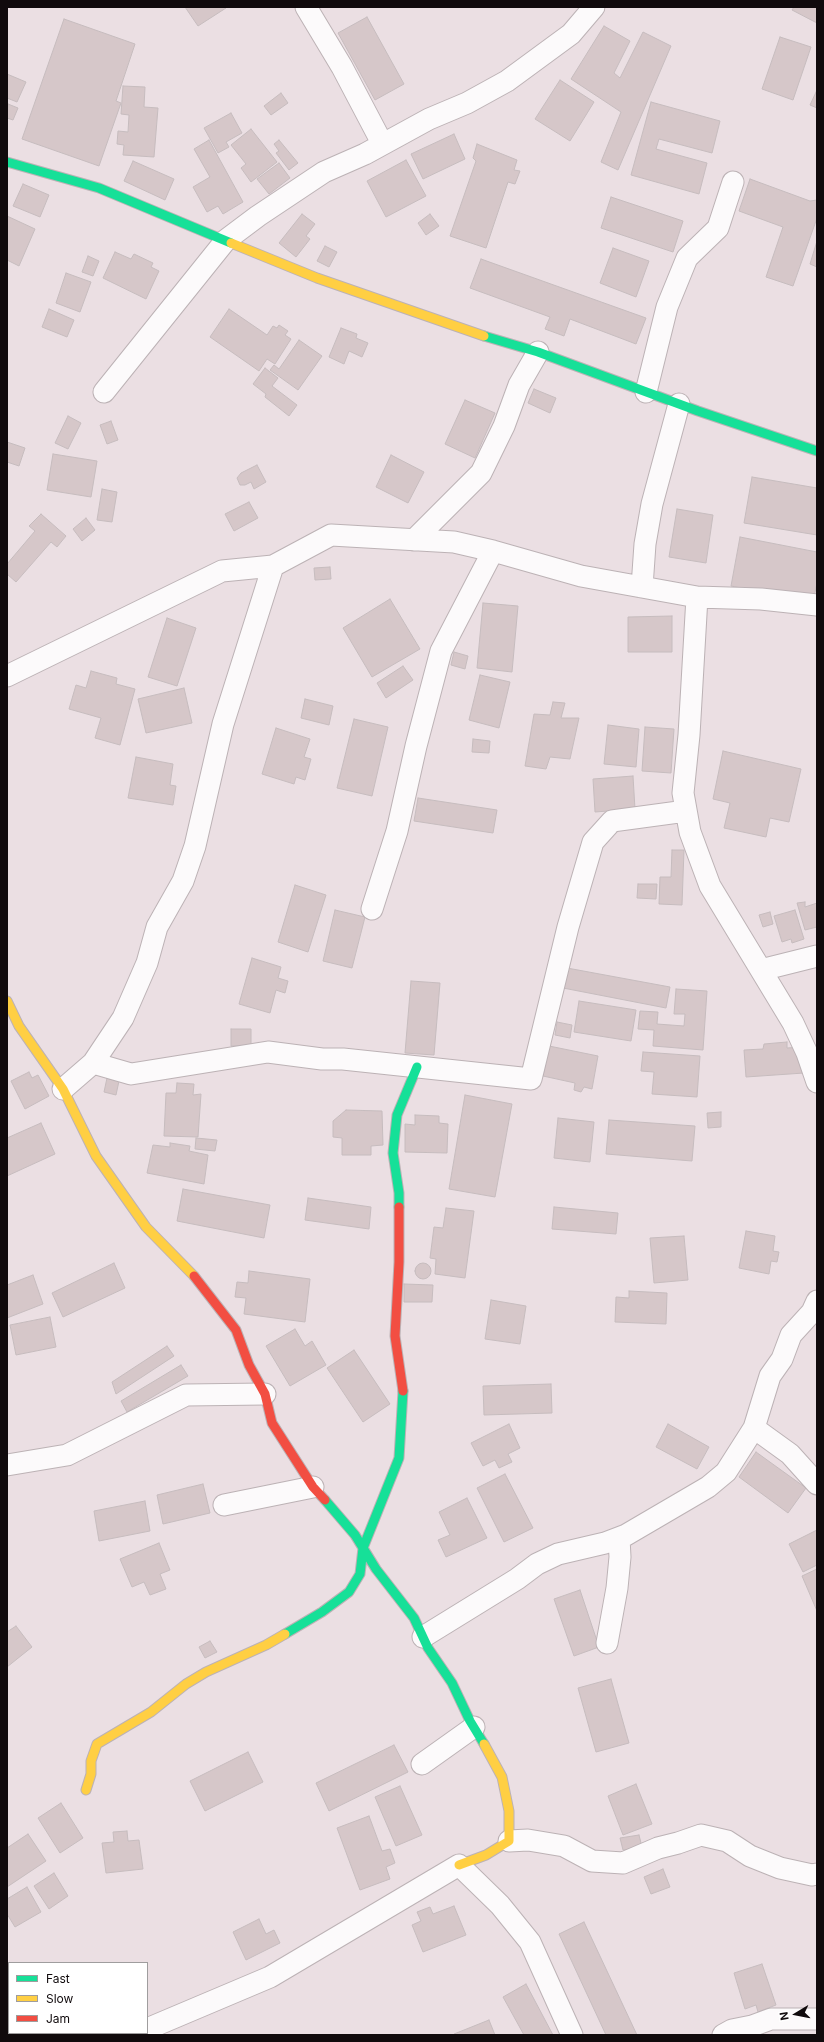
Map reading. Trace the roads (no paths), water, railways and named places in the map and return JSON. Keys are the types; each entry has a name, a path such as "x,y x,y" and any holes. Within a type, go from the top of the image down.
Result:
{"street":[{"path":"306,7 342,67 382,143"},
{"path":"104,392 226,240 258,216 324,172 365,154 382,143 429,119 467,103 507,81 571,34 594,7"},
{"path":"7,162 99,188 317,278 517,347 538,352 646,392 817,451"},
{"path":"646,392 666,307 687,258 718,228 733,182"},
{"path":"414,540 481,473 504,426 519,385 538,352"},
{"path":"642,587 645,544 652,504 680,404"},
{"path":"7,676 222,571 273,566 331,535 454,542 581,576 697,597 761,599 817,605"},
{"path":"372,909 397,831 416,746 441,651 492,551"},
{"path":"63,1089 93,1063 123,1018 147,963 157,927 183,881 195,846 223,724 273,566"},
{"path":"697,597 689,735 683,793 690,832 710,886 793,1023 807,1053 817,1082"},
{"path":"93,1063 131,1074 268,1052 322,1059 343,1059 531,1079 568,927 593,842 612,821 686,811"},
{"path":"761,970 817,956"},
{"path":"7,1001 19,1026 43,1058 63,1089 96,1156 146,1227 198,1279 236,1330 249,1365 265,1394 272,1424 294,1455 313,1487 355,1535 376,1568 414,1618 423,1637 452,1683 474,1727 502,1777 510,1811 509,1841"},
{"path":"86,1790 97,1744 151,1712 186,1684 206,1672 266,1646 322,1612 349,1592 360,1574 363,1548 399,1458 402,1392 395,1336 399,1262 399,1193 394,1153 397,1115 417,1067"},
{"path":"423,1637 517,1579 537,1564 558,1554 605,1543 619,1538 663,1515 708,1487 726,1472 754,1428 770,1376 782,1360 791,1335 812,1312 817,1301"},
{"path":"7,1465 67,1455 186,1395 265,1394"},
{"path":"754,1428 790,1454 817,1484"},
{"path":"224,1505 313,1487"},
{"path":"607,1643 617,1588 620,1557 619,1538"},
{"path":"422,1764 474,1727"},
{"path":"148,2029 270,1977 459,1864 486,1855 509,1841 528,1840 564,1846 592,1861 623,1863 658,1848 701,1835 727,1841 750,1856 780,1868 812,1875 817,1874"},
{"path":"459,1864 500,1905 530,1942 572,2035"},
{"path":"723,2035 732,2030 752,2026 771,2019 817,2019"}]}
